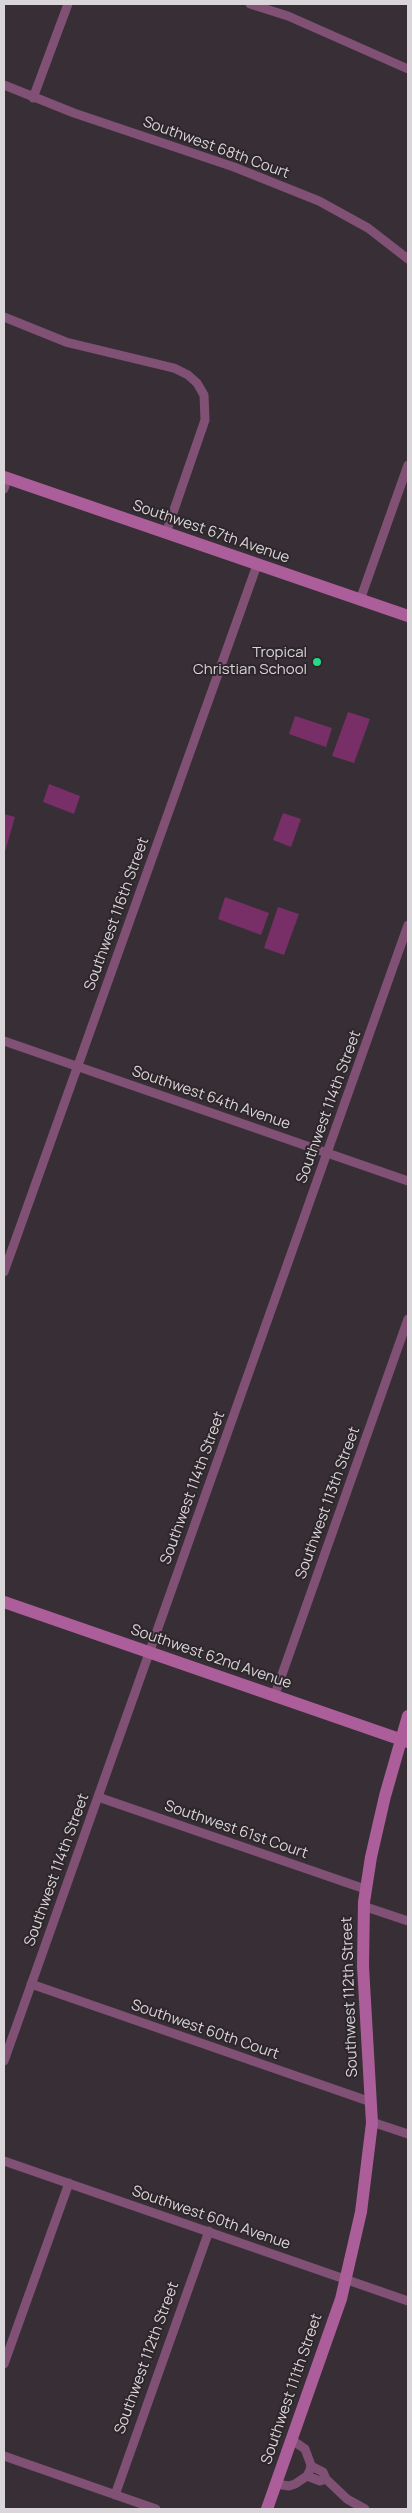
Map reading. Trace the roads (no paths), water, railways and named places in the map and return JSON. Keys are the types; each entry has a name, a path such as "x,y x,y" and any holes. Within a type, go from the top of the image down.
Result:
{"main road":[{"name":"Southwest 67th Avenue","path":"5,482 166,533 408,616"},
{"name":"Southwest 62nd Avenue","path":"4,1602 404,1741"},
{"name":"Southwest 112th Street","path":"347,2279 365,2192 372,2122 364,1966 365,1889 385,1796 404,1741 408,1716"},
{"name":"Southwest 111th Street","path":"267,2509 347,2279"}],"street":[{"path":"32,98 68,4"},
{"path":"250,4 288,16 408,69"},
{"name":"Southwest 68th Court","path":"4,85 32,98 234,167 319,201 342,212 376,233 408,259"},
{"path":"4,317 66,342 174,368 188,375 197,383 206,401 205,420 166,533"},
{"path":"360,600 408,464"},
{"name":"Southwest 116th Street","path":"4,1272 257,565"},
{"name":"Southwest 114th Street","path":"4,2061 408,925"},
{"name":"Southwest 64th Avenue","path":"4,1041 408,1181"},
{"name":"Southwest 113th Street","path":"274,1697 408,1319"},
{"name":"Southwest 61st Court","path":"98,1797 365,1889"},
{"path":"364,1906 408,1921"},
{"name":"Southwest 60th Court","path":"31,1984 371,2102"},
{"path":"372,2122 408,2134"},
{"name":"Southwest 60th Avenue","path":"4,2161 408,2301"},
{"path":"4,2364 69,2183"},
{"name":"Southwest 112th Street","path":"115,2495 209,2232"},
{"path":"276,2484 289,2486 307,2476 311,2466 305,2450 292,2440"},
{"path":"4,2456 156,2509"},
{"path":"311,2466 323,2472 326,2479 347,2500 365,2509"},
{"path":"307,2476 320,2481 326,2479"}],"place":[{"name":"Tropical Christian School","path":"317,662"}]}
